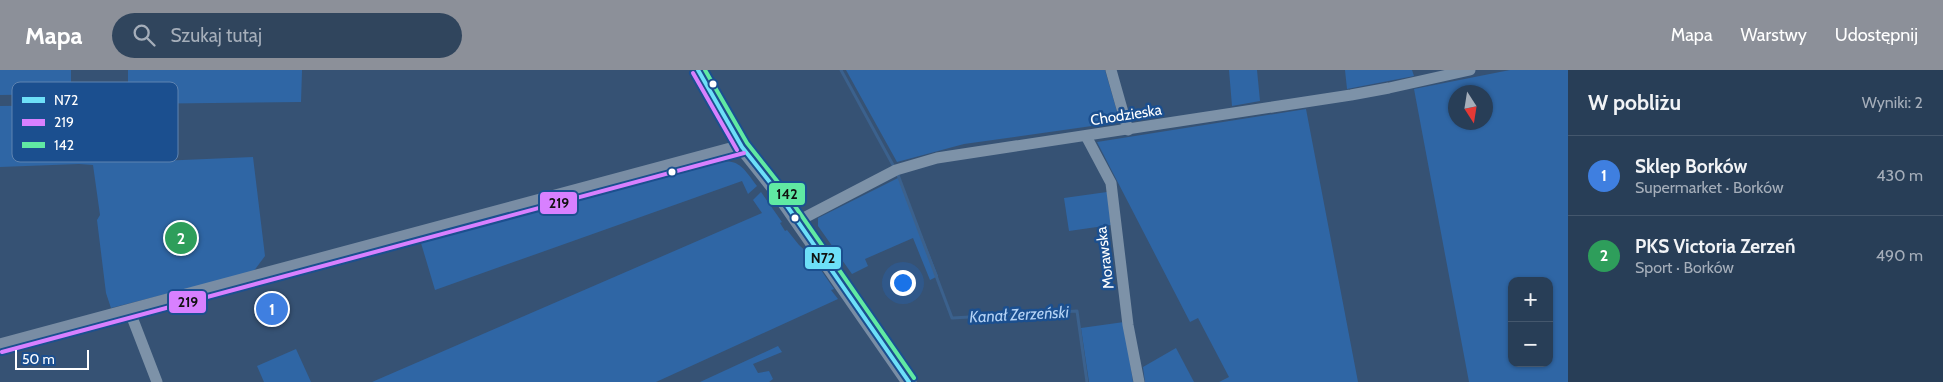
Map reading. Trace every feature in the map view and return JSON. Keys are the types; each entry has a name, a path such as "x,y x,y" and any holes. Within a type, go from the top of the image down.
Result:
{"street":[{"path":"698,70 742,147 798,222 909,382"},
{"path":"1111,70 1128,130"},
{"name":"Chodzieska","path":"798,222 896,170 937,158 1390,88 1470,70"},
{"name":"Morawska","path":"1086,136 1111,183 1128,325 1139,382"},
{"path":"0,346 742,147"},
{"path":"130,312 157,382"}],"shaded area":[{"path":"0,70 71,70 71,82 12,82 12,95 0,95"},
{"path":"128,70 302,70 301,102 178,103 178,82 128,82"},
{"path":"846,70 1105,70 1120,122 964,144 897,162"},
{"path":"1229,70 1257,70 1260,101 1232,106"},
{"path":"1345,70 1412,70 1414,76 1347,89"},
{"path":"1510,70 1568,70 1568,382 1469,382 1414,89"},
{"path":"0,106 12,106 12,162 178,162 178,160 253,157 265,256 253,272 111,308 106,293 97,220 100,215 93,165 0,167"},
{"path":"1306,109 1358,382 1219,382 1229,377 1198,318 1190,322 1097,142"},
{"path":"715,160 716,163 736,163 757,186 748,194 742,181 435,290 421,243"},
{"path":"898,178 938,276 930,280 913,238 865,259 868,266 852,274 818,226 818,218"},
{"path":"761,192 782,222 780,223 785,231 787,230 812,257 834,289 831,290 838,299 656,382 372,382 762,213 753,200"},
{"path":"1107,192 1111,225 1069,231 1064,198"},
{"path":"1124,322 1133,382 1089,382 1081,328"},
{"path":"778,346 782,352 753,364 758,373 769,371 773,379 769,382 700,382"},
{"path":"1176,348 1194,382 1145,382 1143,367"},
{"path":"296,349 311,382 264,382 257,366"}],"waterway":[{"name":"Kanał Zerzeński","path":"841,70 893,165"},
{"name":"Kanał Zerzeński","path":"898,175 952,318 1077,311 1087,382"}],"transit line":[{"name":"N72","path":"698,70 742,147 776,190 909,382"},
{"name":"142","path":"705,70 747,143 781,186 914,378"},
{"name":"219","path":"693,73 737,150"},
{"name":"219","path":"2,352 744,153"}],"place":[{"name":"PKS Victoria Zerzeń","path":"181,238"},
{"name":"Sklep Borków","path":"272,309"}]}
